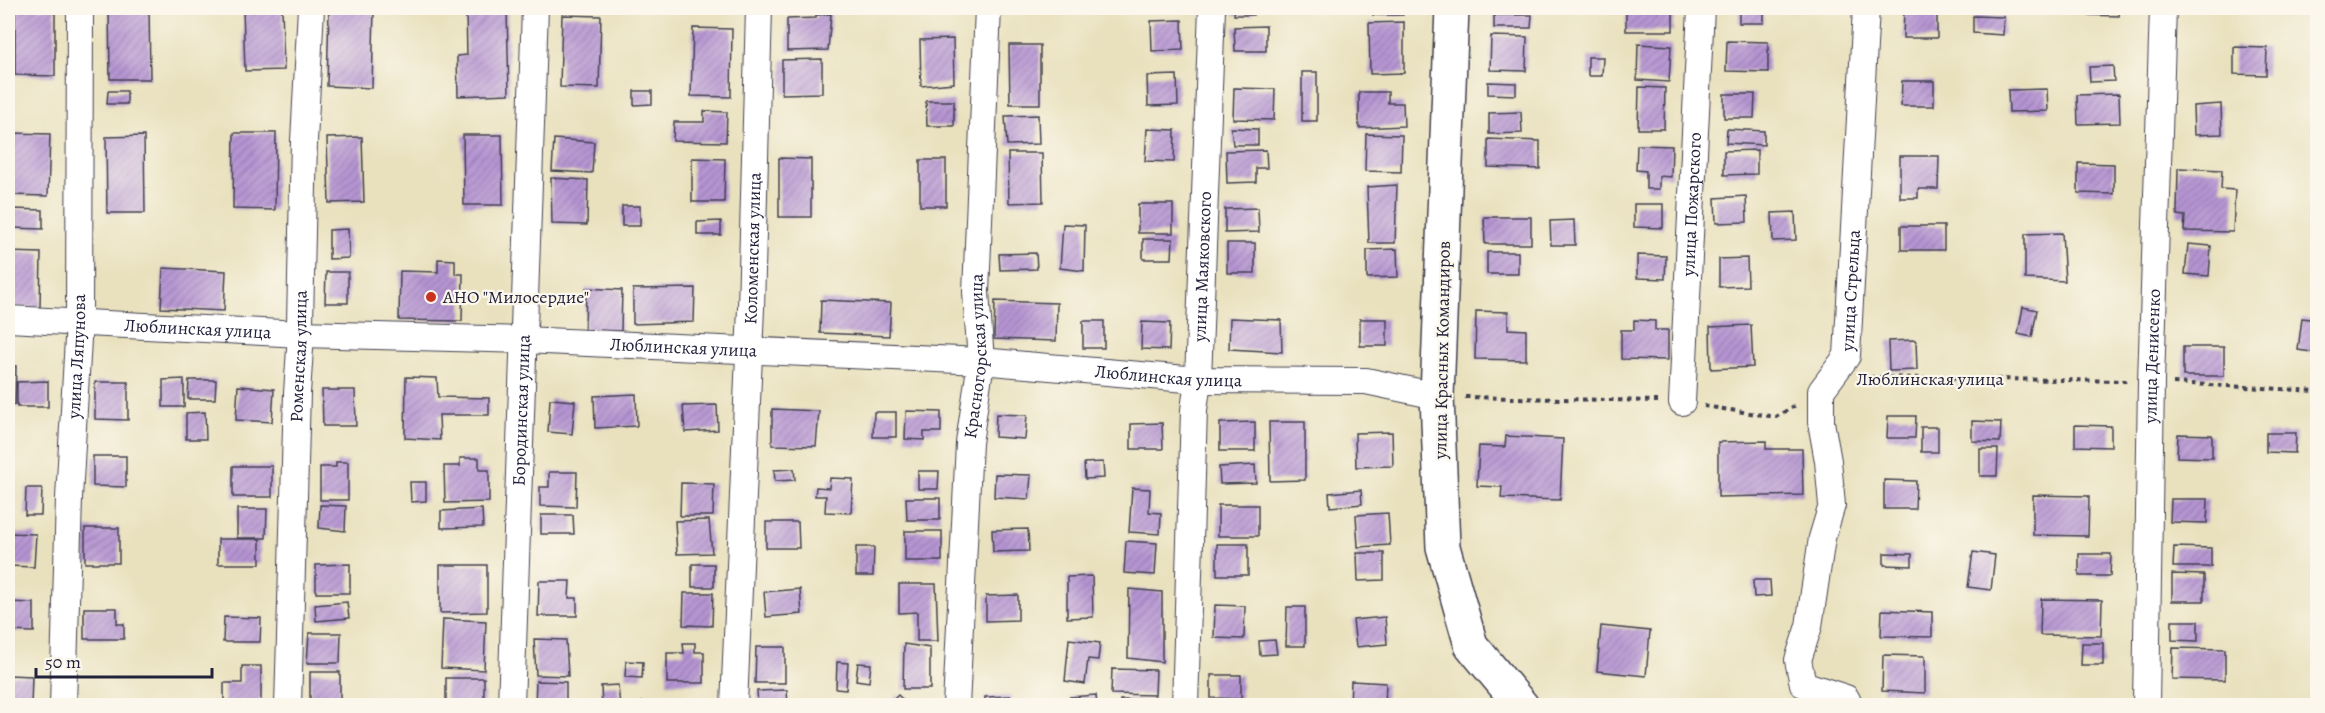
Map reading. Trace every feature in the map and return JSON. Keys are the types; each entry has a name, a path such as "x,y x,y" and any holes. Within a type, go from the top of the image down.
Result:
{"street":[{"name":"улица Ляпунова","path":"63,705 69,498 79,321 80,8"},
{"name":"Роменская улица","path":"288,705 297,393 301,333 304,141 311,8"},
{"name":"Бородинская улица","path":"511,705 535,8"},
{"name":"Коломенская улица","path":"734,705 759,8"},
{"name":"Красногорская улица","path":"956,705 969,443 981,361 976,292 988,8"},
{"name":"улица Маяковского","path":"1185,705 1194,410 1198,380 1212,8"},
{"name":"улица Красных Командиров","path":"1452,8 1437,396 1443,547 1471,645 1522,705"},
{"name":"улица Пожарского","path":"1682,402 1701,8"},
{"name":"улица Стрельца","path":"1821,391 1847,356 1866,8"},
{"name":"улица Денисенко","path":"2145,705 2151,382 2163,8"},
{"name":"Люблинская улица","path":"8,319 981,361 1198,380 1366,381 1437,396"},
{"path":"1821,391 1821,422 1828,461 1832,505 1822,538 1809,626 1798,660 1803,684 1846,698 1850,705"}],"path":[{"name":"Люблинская улица","path":"1437,396 1682,402 1776,417 1852,376 2151,382 2318,391"}],"building":[{"path":"15,8 55,8 55,76 15,75"},
{"path":"109,8 149,8 150,79 110,79"},
{"path":"243,8 282,8 284,70 245,71"},
{"path":"329,8 374,9 372,88 327,86"},
{"path":"1235,8 1253,8 1253,15 1234,15"},
{"path":"1373,8 1404,8 1403,15 1373,15"},
{"path":"1667,8 1667,11 1673,11 1673,31 1626,31 1626,9"},
{"path":"1739,8 1764,8 1764,23 1739,23"},
{"path":"2088,8 2119,8 2119,16 2088,15"},
{"path":"507,10 509,94 458,96 457,56 467,55 466,11"},
{"path":"1904,10 1937,10 1937,38 1903,38"},
{"path":"831,14 828,50 787,51 787,19 816,18 816,15"},
{"path":"562,15 601,16 599,88 560,87"},
{"path":"1494,15 1532,15 1531,28 1494,28"},
{"path":"1973,16 2004,17 2003,35 1973,33"},
{"path":"1182,20 1183,50 1152,51 1151,21"},
{"path":"1404,22 1404,73 1370,74 1369,23"},
{"path":"1266,26 1266,51 1235,51 1234,27"},
{"path":"693,28 732,29 731,97 691,96"},
{"path":"1491,36 1527,37 1526,71 1490,70"},
{"path":"953,39 954,83 921,86 920,40"},
{"path":"1727,41 1768,42 1768,72 1726,71"},
{"path":"1638,44 1671,46 1669,82 1637,80"},
{"path":"1009,45 1040,45 1040,104 1010,104"},
{"path":"2234,47 2267,48 2266,75 2234,74"},
{"path":"1588,57 1603,57 1602,76 1588,76"},
{"path":"822,59 822,93 782,94 782,60"},
{"path":"2113,66 2114,81 2090,82 2089,67"},
{"path":"1302,72 1317,72 1317,121 1302,121"},
{"path":"1177,75 1178,105 1148,106 1147,76"},
{"path":"1902,81 1934,81 1934,106 1901,106"},
{"path":"1488,82 1516,83 1516,95 1488,94"},
{"path":"1639,87 1665,88 1664,129 1638,129"},
{"path":"1234,88 1275,89 1274,120 1233,119"},
{"path":"2047,89 2048,111 2009,112 2008,90"},
{"path":"108,91 127,91 127,104 107,104"},
{"path":"634,91 652,91 652,104 634,105"},
{"path":"1359,92 1388,92 1388,103 1403,103 1404,126 1359,128"},
{"path":"1724,94 1755,94 1754,118 1724,118"},
{"path":"2119,94 2120,123 2078,124 2077,95"},
{"path":"926,101 954,101 954,126 927,126"},
{"path":"2221,104 2222,134 2194,135 2193,106"},
{"path":"704,111 727,112 726,142 673,141 674,122 704,122"},
{"path":"1521,112 1522,133 1489,134 1489,113"},
{"path":"1038,115 1039,144 1007,145 1005,116"},
{"path":"1231,128 1258,129 1258,145 1233,145"},
{"path":"1147,129 1175,130 1174,162 1145,161"},
{"path":"1727,129 1764,131 1764,145 1726,143"},
{"path":"10,133 50,134 48,196 8,195"},
{"path":"234,133 276,133 275,210 233,209"},
{"path":"1366,134 1402,135 1401,172 1365,171"},
{"path":"463,135 502,135 503,205 464,205"},
{"path":"144,136 145,213 107,213 106,137"},
{"path":"362,137 364,202 329,203 327,138"},
{"path":"554,139 594,142 592,173 552,171"},
{"path":"1488,139 1540,141 1540,169 1488,167"},
{"path":"1637,145 1672,146 1671,177 1659,176 1659,189 1646,189 1646,171 1636,170"},
{"path":"1266,150 1267,168 1256,168 1256,182 1227,183 1226,151"},
{"path":"1757,150 1757,174 1724,175 1724,151"},
{"path":"1008,153 1042,153 1043,202 1009,203"},
{"path":"1900,156 1939,156 1938,189 1918,189 1918,198 1900,198"},
{"path":"692,158 725,159 724,202 692,202"},
{"path":"779,158 811,159 811,217 779,217"},
{"path":"920,160 946,160 946,206 920,206"},
{"path":"2078,163 2114,164 2114,194 2078,193"},
{"path":"2178,168 2222,170 2221,189 2235,190 2233,232 2184,231 2185,216 2177,215"},
{"path":"551,178 588,180 587,225 552,224"},
{"path":"1397,185 1395,243 1369,243 1367,187"},
{"path":"1746,196 1747,222 1716,223 1715,198"},
{"path":"1138,204 1173,204 1173,233 1138,233"},
{"path":"1634,204 1663,204 1663,228 1634,227"},
{"path":"622,206 640,206 640,226 622,226"},
{"path":"1258,208 1259,232 1225,233 1225,209"},
{"path":"12,209 43,210 43,229 11,228"},
{"path":"1795,212 1796,240 1773,241 1772,213"},
{"path":"1484,217 1531,217 1531,244 1485,244"},
{"path":"1574,220 1575,245 1551,245 1550,221"},
{"path":"721,221 721,235 697,235 697,222"},
{"path":"1063,224 1085,225 1084,271 1060,268"},
{"path":"1901,226 1944,226 1944,250 1901,250"},
{"path":"348,229 349,258 329,259 329,230"},
{"path":"2062,233 2065,281 2025,279 2025,234"},
{"path":"1143,239 1173,239 1172,259 1143,259"},
{"path":"1227,243 1255,243 1255,273 1227,273"},
{"path":"2188,244 2211,246 2209,276 2185,274"},
{"path":"1397,249 1398,277 1367,278 1367,250"},
{"path":"8,252 41,253 40,308 8,307"},
{"path":"1487,252 1518,252 1518,274 1487,274"},
{"path":"1036,253 1037,269 1000,270 999,254"},
{"path":"1637,255 1666,256 1665,279 1637,278"},
{"path":"1747,258 1748,286 1719,287 1719,259"},
{"name":"АНО \"Милосердие\"","path":"438,259 455,260 455,274 463,274 462,321 399,320 400,271 438,272"},
{"path":"163,268 226,271 224,311 161,308"},
{"path":"326,272 348,272 348,303 325,303"},
{"path":"586,288 622,290 621,331 585,330"},
{"path":"695,288 694,322 633,324 633,289"},
{"path":"821,300 891,303 889,336 820,333"},
{"path":"995,301 1057,303 1056,341 994,339"},
{"path":"2023,307 2037,310 2032,337 2018,334"},
{"path":"1476,311 1508,312 1508,329 1526,330 1526,360 1475,359"},
{"path":"1230,318 1281,320 1282,352 1229,349"},
{"path":"2302,318 2318,320 2318,353 2298,350"},
{"path":"1360,319 1387,319 1387,346 1360,346"},
{"path":"1634,320 1655,321 1655,330 1668,330 1668,360 1621,359 1621,330 1634,330"},
{"path":"1083,321 1104,321 1104,348 1083,348"},
{"path":"1142,322 1170,323 1169,350 1141,349"},
{"path":"1751,325 1753,367 1711,369 1710,327"},
{"path":"1916,340 1917,370 1889,371 1888,341"},
{"path":"2183,347 2224,347 2224,376 2183,376"},
{"path":"8,366 16,366 15,405 8,405"},
{"path":"406,377 437,378 438,397 489,398 489,415 439,415 440,440 405,438"},
{"path":"184,379 184,407 163,407 163,380"},
{"path":"189,380 216,380 215,399 188,399"},
{"path":"48,381 48,407 17,407 17,382"},
{"path":"95,382 128,382 128,420 95,419"},
{"path":"238,386 274,389 272,422 236,420"},
{"path":"322,390 355,390 356,426 323,426"},
{"path":"636,394 637,426 595,428 594,396"},
{"path":"550,399 575,401 572,434 548,432"},
{"path":"717,405 718,430 685,432 683,406"},
{"path":"772,409 819,411 816,446 772,445"},
{"path":"906,411 941,412 941,432 924,432 924,440 905,439"},
{"path":"205,412 206,439 186,439 186,413"},
{"path":"874,412 896,412 896,437 873,437"},
{"path":"996,414 1027,415 1025,439 995,437"},
{"path":"1888,416 1916,416 1915,438 1887,438"},
{"path":"1972,421 2001,422 2000,442 1972,441"},
{"path":"1255,422 1255,451 1220,451 1220,423"},
{"path":"1269,422 1305,422 1305,480 1270,481"},
{"path":"1162,423 1163,449 1131,449 1131,424"},
{"path":"2075,425 2111,426 2111,447 2075,446"},
{"path":"1921,427 1938,427 1938,452 1921,452"},
{"path":"1392,432 1393,466 1356,467 1355,433"},
{"path":"2266,433 2296,433 2295,453 2266,452"},
{"path":"2178,434 2212,435 2212,458 2177,457"},
{"path":"1506,436 1563,439 1560,500 1501,498 1502,487 1477,486 1479,446 1505,447"},
{"path":"1766,441 1766,449 1802,449 1803,495 1718,497 1718,442"},
{"path":"1980,449 1998,449 1997,476 1980,476"},
{"path":"93,456 126,456 126,487 93,486"},
{"path":"460,458 479,458 479,470 489,470 489,502 445,503 444,466 460,466"},
{"path":"336,462 348,462 348,500 320,500 320,467 336,467"},
{"path":"1103,462 1104,478 1085,479 1084,463"},
{"path":"1255,465 1256,483 1220,484 1219,467"},
{"path":"233,466 272,466 272,497 233,497"},
{"path":"794,469 795,480 775,481 774,470"},
{"path":"918,471 939,471 938,489 918,489"},
{"path":"549,472 577,472 576,507 540,506 540,487 549,487"},
{"path":"995,474 1031,475 1029,499 994,497"},
{"path":"830,478 853,479 851,513 825,512 826,496 815,496 816,487 829,488"},
{"path":"1884,480 1916,481 1915,509 1884,509"},
{"path":"410,482 426,482 426,501 411,502"},
{"path":"681,483 714,484 713,516 680,516"},
{"path":"26,488 42,488 41,515 25,515"},
{"path":"1132,488 1150,489 1149,512 1161,513 1160,534 1129,532"},
{"path":"1361,490 1362,504 1330,507 1329,493"},
{"path":"2033,495 2089,496 2088,536 2033,535"},
{"path":"906,498 940,498 940,520 907,520"},
{"path":"2171,499 2208,499 2207,523 2170,522"},
{"path":"320,505 346,506 345,531 319,528"},
{"path":"1218,505 1258,505 1258,536 1218,536"},
{"path":"237,509 267,509 266,538 237,538"},
{"path":"482,509 483,527 441,528 441,511"},
{"path":"1388,513 1390,545 1358,547 1356,515"},
{"path":"541,515 573,515 574,534 541,534"},
{"path":"709,520 712,553 677,554 675,521"},
{"path":"766,522 798,522 799,548 766,548"},
{"path":"85,528 119,528 119,563 85,563"},
{"path":"1028,529 1029,551 993,552 992,530"},
{"path":"905,531 942,531 942,561 905,561"},
{"path":"8,533 36,534 34,567 8,566"},
{"path":"218,539 260,539 260,564 218,564"},
{"path":"1126,541 1157,543 1155,575 1124,573"},
{"path":"1217,544 1248,544 1248,575 1217,575"},
{"path":"856,547 874,547 873,576 856,576"},
{"path":"2174,547 2211,548 2211,567 2173,567"},
{"path":"1973,552 1995,555 1991,590 1968,587"},
{"path":"1357,553 1384,553 1384,580 1358,581"},
{"path":"1884,553 1912,554 1912,566 1884,565"},
{"path":"2079,554 2111,554 2110,576 2079,576"},
{"path":"350,564 350,593 316,593 316,565"},
{"path":"692,564 714,564 714,587 692,587"},
{"path":"440,565 487,565 487,612 440,613"},
{"path":"2172,574 2204,575 2204,601 2172,601"},
{"path":"1092,576 1093,617 1067,618 1067,577"},
{"path":"1753,580 1770,580 1771,596 1754,597"},
{"path":"539,581 570,581 569,598 577,598 577,616 538,616"},
{"path":"899,584 936,584 938,641 917,641 917,612 899,613"},
{"path":"800,589 802,614 766,617 764,592"},
{"path":"1129,589 1162,592 1162,662 1128,658"},
{"path":"684,593 713,593 712,626 683,625"},
{"path":"1018,595 1018,620 986,621 986,596"},
{"path":"2041,599 2102,600 2101,636 2040,635"},
{"path":"8,602 34,603 34,632 8,631"},
{"path":"347,602 349,618 316,621 315,605"},
{"path":"1215,605 1245,606 1244,639 1214,638"},
{"path":"1287,607 1305,607 1305,646 1286,646"},
{"path":"84,608 117,608 117,624 124,624 124,639 84,639"},
{"path":"1882,610 1932,612 1932,637 1881,636"},
{"path":"224,617 261,618 260,642 223,642"},
{"path":"1385,617 1387,644 1356,647 1353,620"},
{"path":"443,619 486,621 484,670 441,668"},
{"path":"2172,621 2198,621 2198,641 2172,640"},
{"path":"1601,626 1650,631 1646,676 1597,671"},
{"path":"309,633 341,633 340,663 307,663"},
{"path":"534,639 566,640 568,676 536,675"},
{"path":"1069,639 1100,643 1098,660 1088,659 1085,684 1065,681"},
{"path":"1275,640 1277,654 1260,655 1259,641"},
{"path":"683,643 695,643 695,652 704,652 704,683 667,683 667,653 684,653"},
{"path":"2082,643 2103,643 2103,665 2081,665"},
{"path":"904,644 930,648 930,689 903,689"},
{"path":"756,647 785,647 785,683 755,683"},
{"path":"2173,648 2225,649 2225,680 2172,679"},
{"path":"1883,655 1925,656 1925,693 1882,691"},
{"path":"626,661 643,662 642,678 625,677"},
{"path":"837,662 848,663 846,690 836,689"},
{"path":"858,663 871,664 869,682 856,680"},
{"path":"242,666 261,666 261,706 224,706 224,683 242,683"},
{"path":"1112,669 1156,670 1155,695 1111,694"},
{"path":"310,672 340,672 340,706 310,706"},
{"path":"8,675 32,676 31,706 8,706"},
{"path":"1211,675 1241,675 1241,699 1211,698"},
{"path":"446,678 484,678 484,706 446,705"},
{"path":"536,681 566,682 566,706 535,706"},
{"path":"1351,681 1386,683 1385,706 1350,706"},
{"path":"618,685 620,706 602,706 601,686"},
{"path":"787,690 788,706 758,706 757,691"},
{"path":"898,695 909,706 889,704"},
{"path":"1096,695 1097,706 1070,706 1070,697"},
{"path":"1011,696 1011,706 985,706 985,697"},
{"path":"1120,700 1160,701 1160,706 1120,706"},
{"path":"642,702 683,703 683,706 642,706"}],"place":[{"name":"АНО \"Милосердие\"","path":"431,297"}]}
